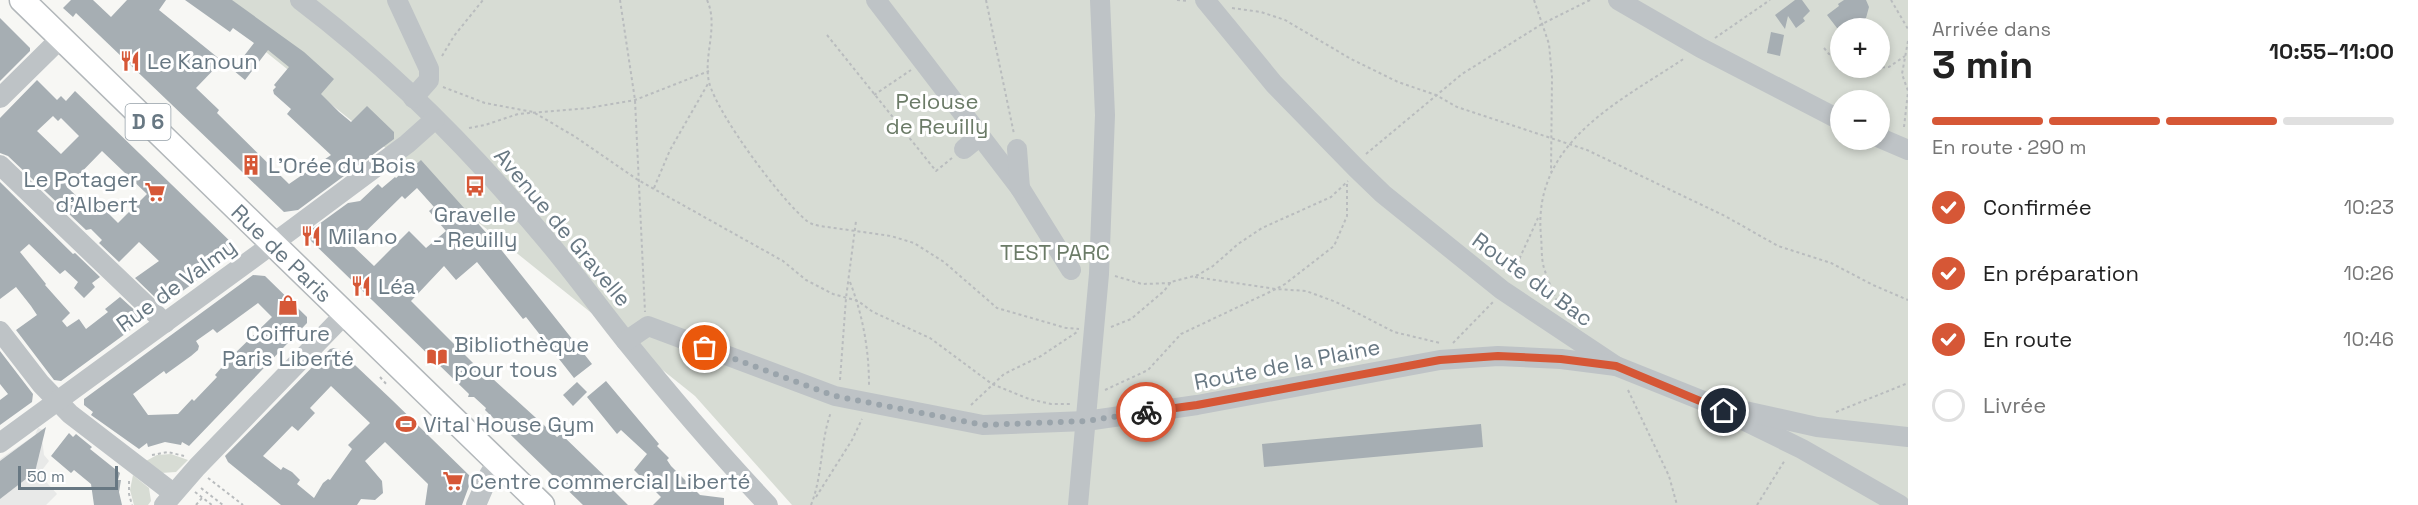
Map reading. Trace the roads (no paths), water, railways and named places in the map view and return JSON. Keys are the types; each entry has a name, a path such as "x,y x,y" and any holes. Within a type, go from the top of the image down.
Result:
{"main road":[{"name":"Rue de Paris","path":"22,0 542,505"}],"street":[{"name":"Avenue de Gravelle","path":"300,0 360,48 456,139 544,237 717,451 768,505"},
{"path":"397,0 429,75 413,98"},
{"path":"876,0 1020,188 1071,270"},
{"path":"1078,505 1099,274 1105,115 1100,0"},
{"path":"1618,0 1701,48 1830,115"},
{"name":"Route du Bac","path":"1206,1 1351,175 1383,194 1502,290 1616,366 1706,402 1794,445 1900,505"},
{"path":"0,98 61,38"},
{"name":"Rue de Valmy","path":"0,442 407,144 435,119"},
{"path":"964,149 980,136"},
{"path":"1890,142 1908,150"},
{"path":"1017,149 1020,188"},
{"path":"0,165 165,323"},
{"path":"0,331 70,414 169,499 345,314"},
{"name":"Route de la Plaine","path":"626,341 648,326 835,396 983,425 1087,406 1197,405 1440,360 1498,356 1561,359 1616,366"},
{"path":"1706,402 1817,426 1908,437"},
{"path":"476,505 497,462"}],"place":[{"name":"Le Kanoun","path":"130,61"},
{"name":"L'Orée du Bois","path":"251,165"},
{"name":"Gravelle - Reuilly","path":"475,186"},
{"name":"Le Potager d'Albert","path":"155,192"},
{"name":"Milano","path":"311,236"},
{"name":"Léa","path":"361,286"},
{"name":"Coiffure Paris Liberté","path":"288,305"},
{"name":"Bibliothèque pour tous","path":"437,357"},
{"name":"Vital House Gym","path":"406,424"},
{"name":"Centre commercial Liberté","path":"453,481"}],"park label":[{"name":"Pelouse de Reuilly","path":"937,114"},
{"name":"TEST PARC","path":"1055,252"}]}
